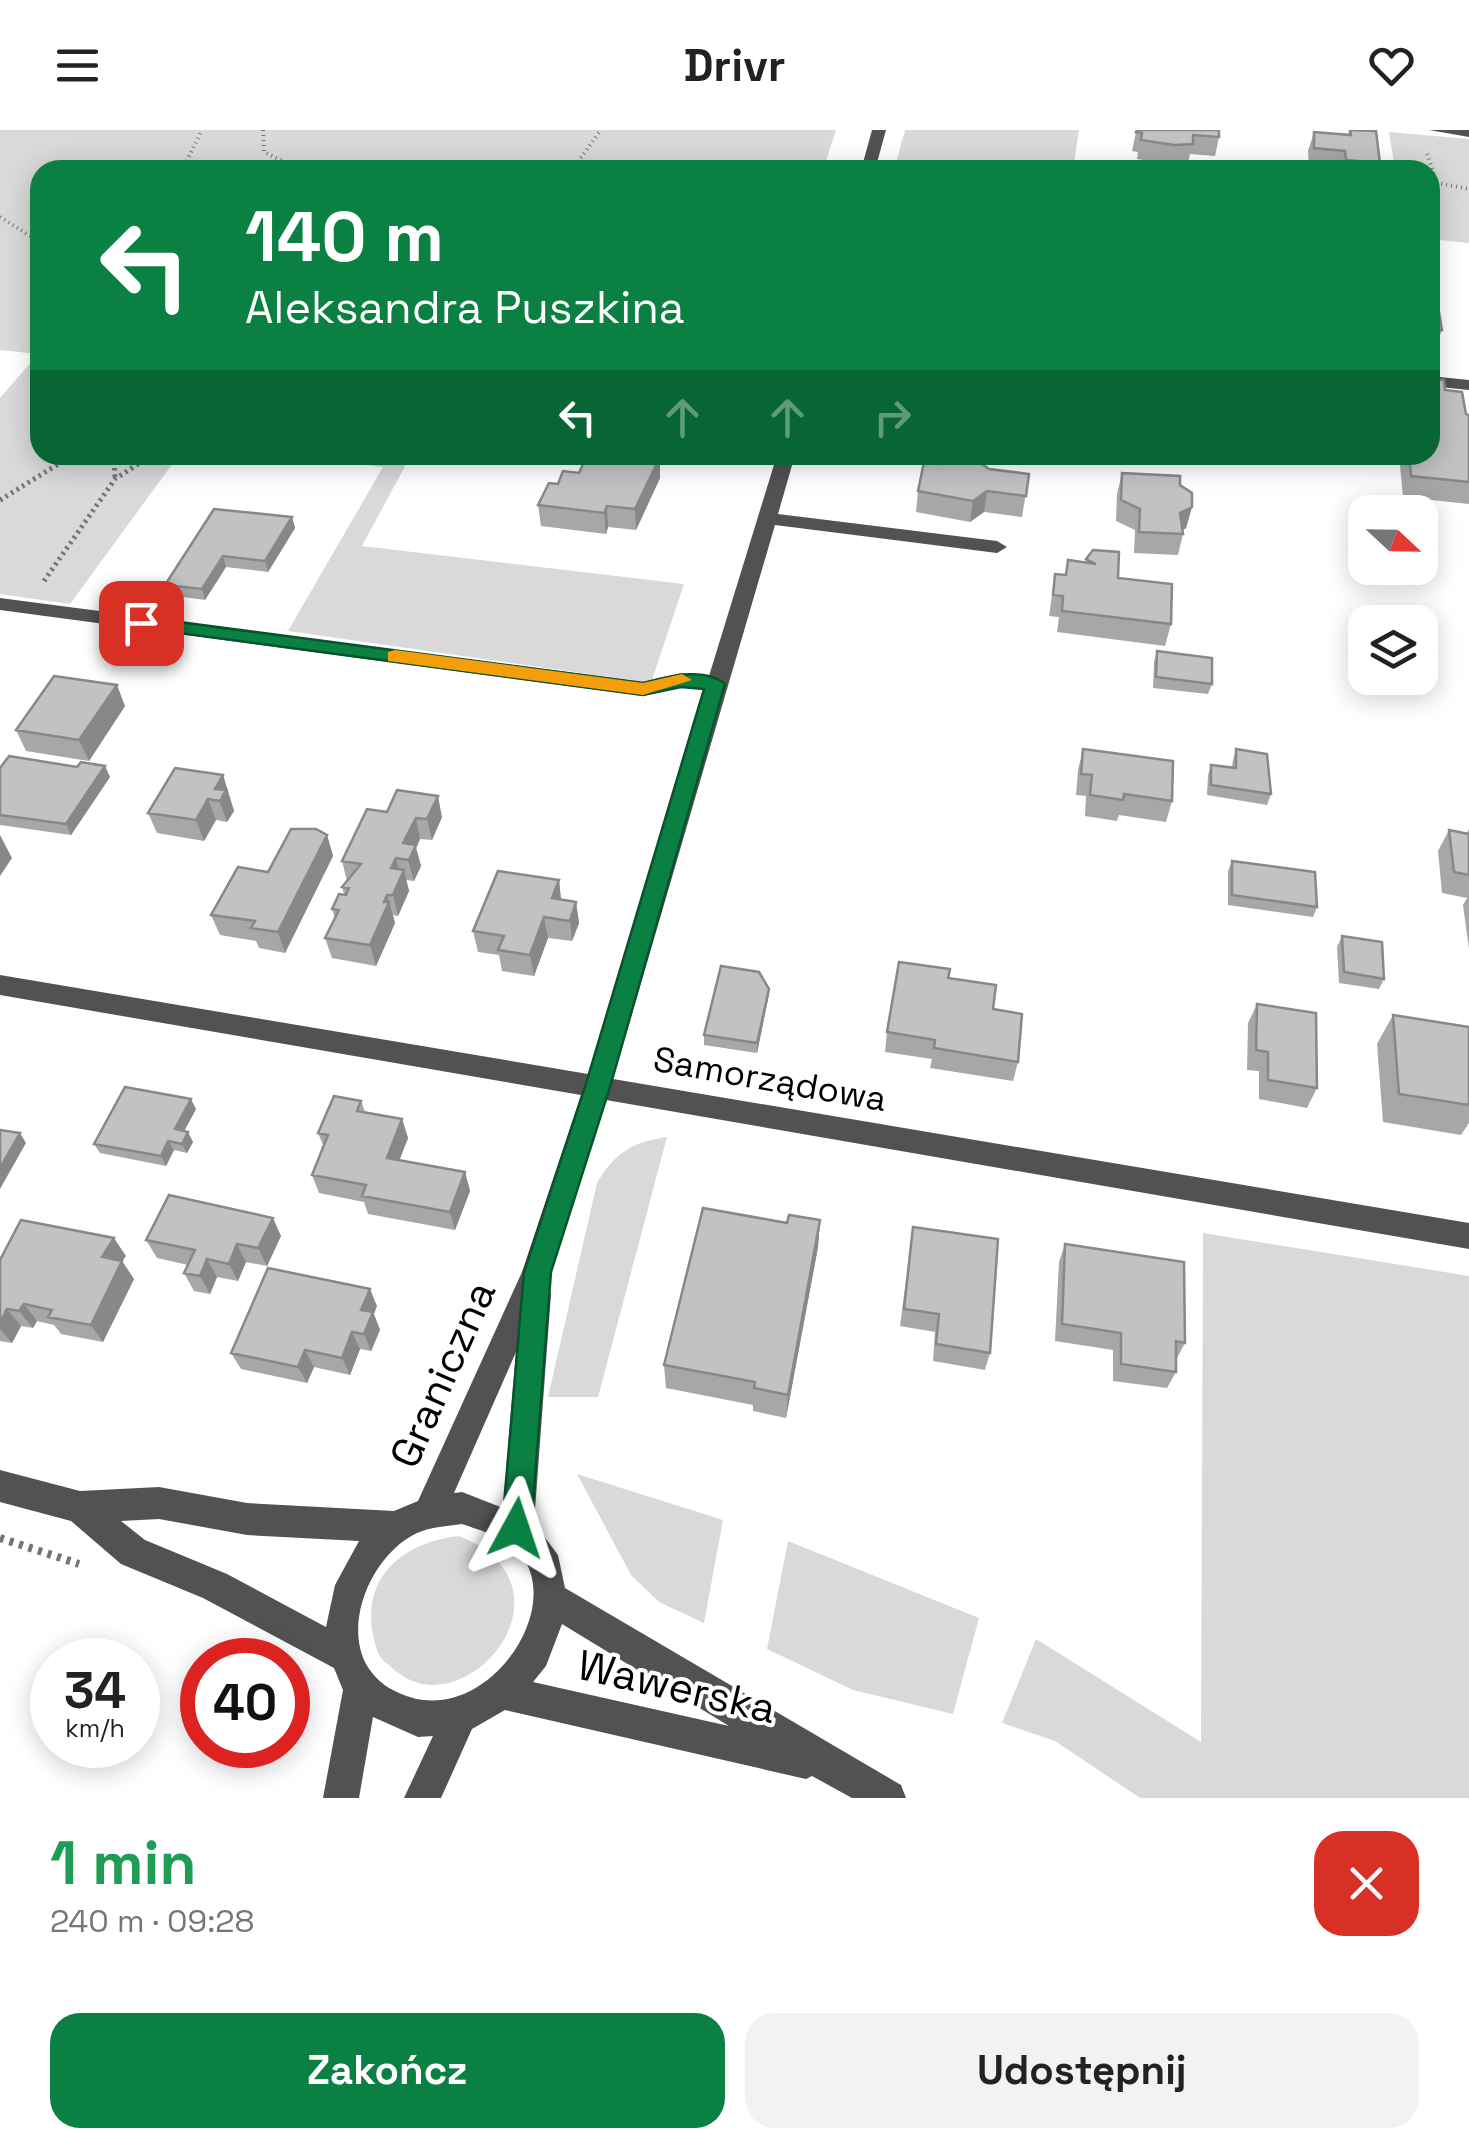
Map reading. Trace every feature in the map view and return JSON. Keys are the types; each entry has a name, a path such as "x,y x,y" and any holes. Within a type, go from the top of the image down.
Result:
{"street":[{"path":"871,160 879,130"},
{"path":"1436,130 1469,133"},
{"path":"1440,382 1469,385"},
{"name":"Graniczna","path":"429,1512 538,1272 598,1087 783,465"},
{"path":"767,518 996,547"},
{"path":"0,604 643,689 681,680 716,684"},
{"name":"Samorządowa","path":"0,986 1469,1236"},
{"name":"Graniczna","path":"516,1528 538,1272"},
{"path":"0,1486 80,1507 159,1503 247,1518 397,1527"},
{"path":"80,1507 133,1552 215,1586 344,1656"},
{"path":"462,1508 492,1514 516,1528 537,1551 553,1600 543,1648 522,1682 492,1708 457,1723 420,1724 386,1712 360,1688 344,1656 342,1619 352,1583 370,1551 397,1527 429,1512 462,1508"},
{"name":"Wawerska","path":"553,1600 826,1766 888,1798"},
{"path":"341,1798 360,1688"},
{"name":"Wawerska","path":"508,1694 826,1766"},
{"path":"422,1798 457,1723"}],"path":[{"path":"187,160 202,130"},
{"path":"263,130 264,152 280,160"},
{"path":"579,160 601,130"},
{"path":"1426,148 1430,160"},
{"path":"1440,184 1469,189"},
{"path":"0,217 30,236"},
{"path":"0,500 57,465"},
{"path":"115,465 116,479"},
{"path":"25,608 116,479 137,465"}],"shaded area":[{"path":"0,130 836,130 826,160 30,160 30,353 0,350"},
{"path":"905,130 1079,130 1074,160 897,160"},
{"path":"1389,132 1469,139 1469,243 1440,240 1440,160 1393,160"},
{"path":"30,363 30,465 172,465 70,604 0,594 0,398"},
{"path":"366,465 406,465 362,546 684,584 651,683 288,631 383,467"},
{"path":"667,1137 598,1397 548,1397 597,1183 626,1151"},
{"path":"1203,1233 1469,1276 1469,1798 1140,1798 1055,1741 1002,1723 1036,1639 1201,1742"},
{"path":"577,1474 723,1520 704,1623 659,1602 631,1575"},
{"path":"459,1536 495,1559 512,1587 513,1616 501,1644 480,1667 454,1682 425,1684 397,1672 381,1657 372,1627 372,1606 386,1571 400,1558 436,1540"},
{"path":"788,1541 979,1618 953,1714 853,1690 767,1649"}],"building":[{"path":"1137,130 1219,130 1219,137 1193,135 1193,144 1174,145 1141,140 1142,133"},
{"path":"1350,130 1376,131 1380,160 1346,160 1345,151 1314,148 1314,132 1351,135"},
{"path":"1440,380 1444,380 1445,390 1462,392 1469,415 1469,482 1411,476 1410,465 1440,465"},
{"path":"583,465 656,465 635,509 607,506 604,513 538,505 549,483 558,484 563,471 579,473"},
{"path":"923,465 983,465 1029,474 1026,496 987,491 973,501 918,491"},
{"path":"1122,473 1180,476 1180,485 1192,493 1192,507 1180,513 1183,534 1139,532 1140,509 1121,500"},
{"path":"214,509 292,517 265,561 223,556 202,589 165,585"},
{"path":"1093,550 1119,552 1118,578 1172,584 1171,624 1062,611 1063,596 1053,595 1055,574 1066,575 1068,560 1096,564 1086,559"},
{"path":"1157,651 1212,658 1212,684 1156,677"},
{"path":"54,676 117,685 79,740 16,730"},
{"path":"1083,749 1173,761 1172,801 1124,794 1123,800 1090,795 1092,775 1081,774"},
{"path":"1236,749 1267,754 1271,794 1211,785 1211,765 1236,768"},
{"path":"9,756 77,767 81,762 105,766 66,824 0,815 0,768"},
{"path":"175,768 223,775 215,789 226,790 220,801 208,799 196,820 148,813"},
{"path":"397,790 438,796 427,819 416,818 403,843 416,845 409,860 396,858 391,868 404,870 393,895 387,895 384,902 389,902 370,945 325,938 339,910 332,909 339,894 346,895 349,888 342,887 361,864 342,861 367,809 387,812"},
{"path":"291,829 316,829 327,835 278,932 251,928 255,921 211,915 238,867 268,872"},
{"path":"1449,830 1469,834 1469,875 1454,872"},
{"path":"1232,861 1315,872 1317,907 1232,895"},
{"path":"498,871 559,880 552,898 576,902 570,921 544,917 530,955 498,950 504,936 473,931"},
{"path":"1342,936 1382,942 1384,979 1344,972"},
{"path":"899,962 950,969 948,978 996,985 993,1009 1022,1014 1018,1062 934,1048 935,1040 887,1032"},
{"path":"721,966 759,972 769,989 757,1043 704,1035"},
{"path":"1257,1004 1316,1013 1317,1088 1268,1080 1268,1052 1256,1050"},
{"path":"1393,1015 1469,1027 1469,1105 1399,1094"},
{"path":"125,1087 191,1099 175,1129 188,1132 182,1144 168,1141 161,1156 94,1144"},
{"path":"334,1096 361,1101 357,1111 402,1119 387,1158 465,1172 450,1212 362,1196 366,1185 312,1175 328,1135 318,1133"},
{"path":"0,1130 20,1133 0,1168"},
{"path":"169,1195 273,1218 258,1248 237,1244 229,1264 207,1259 200,1276 184,1273 195,1250 146,1240"},
{"path":"703,1208 787,1223 789,1215 820,1220 788,1395 754,1388 755,1382 664,1365"},
{"path":"21,1220 114,1238 102,1257 122,1261 91,1325 48,1317 52,1310 24,1304 19,1311 7,1309 0,1323 0,1260"},
{"path":"913,1227 998,1239 990,1353 936,1344 939,1314 904,1309"},
{"path":"1065,1244 1184,1262 1185,1343 1176,1341 1176,1372 1121,1364 1121,1333 1062,1324"},
{"path":"268,1268 370,1289 361,1310 373,1312 364,1334 352,1332 342,1358 305,1350 298,1367 231,1353"}],"slow traffic":[{"path":"395,656 643,689 682,680"}],"route":[{"path":"141,623 643,689 681,680 716,684 598,1087 538,1272 516,1528"}]}
